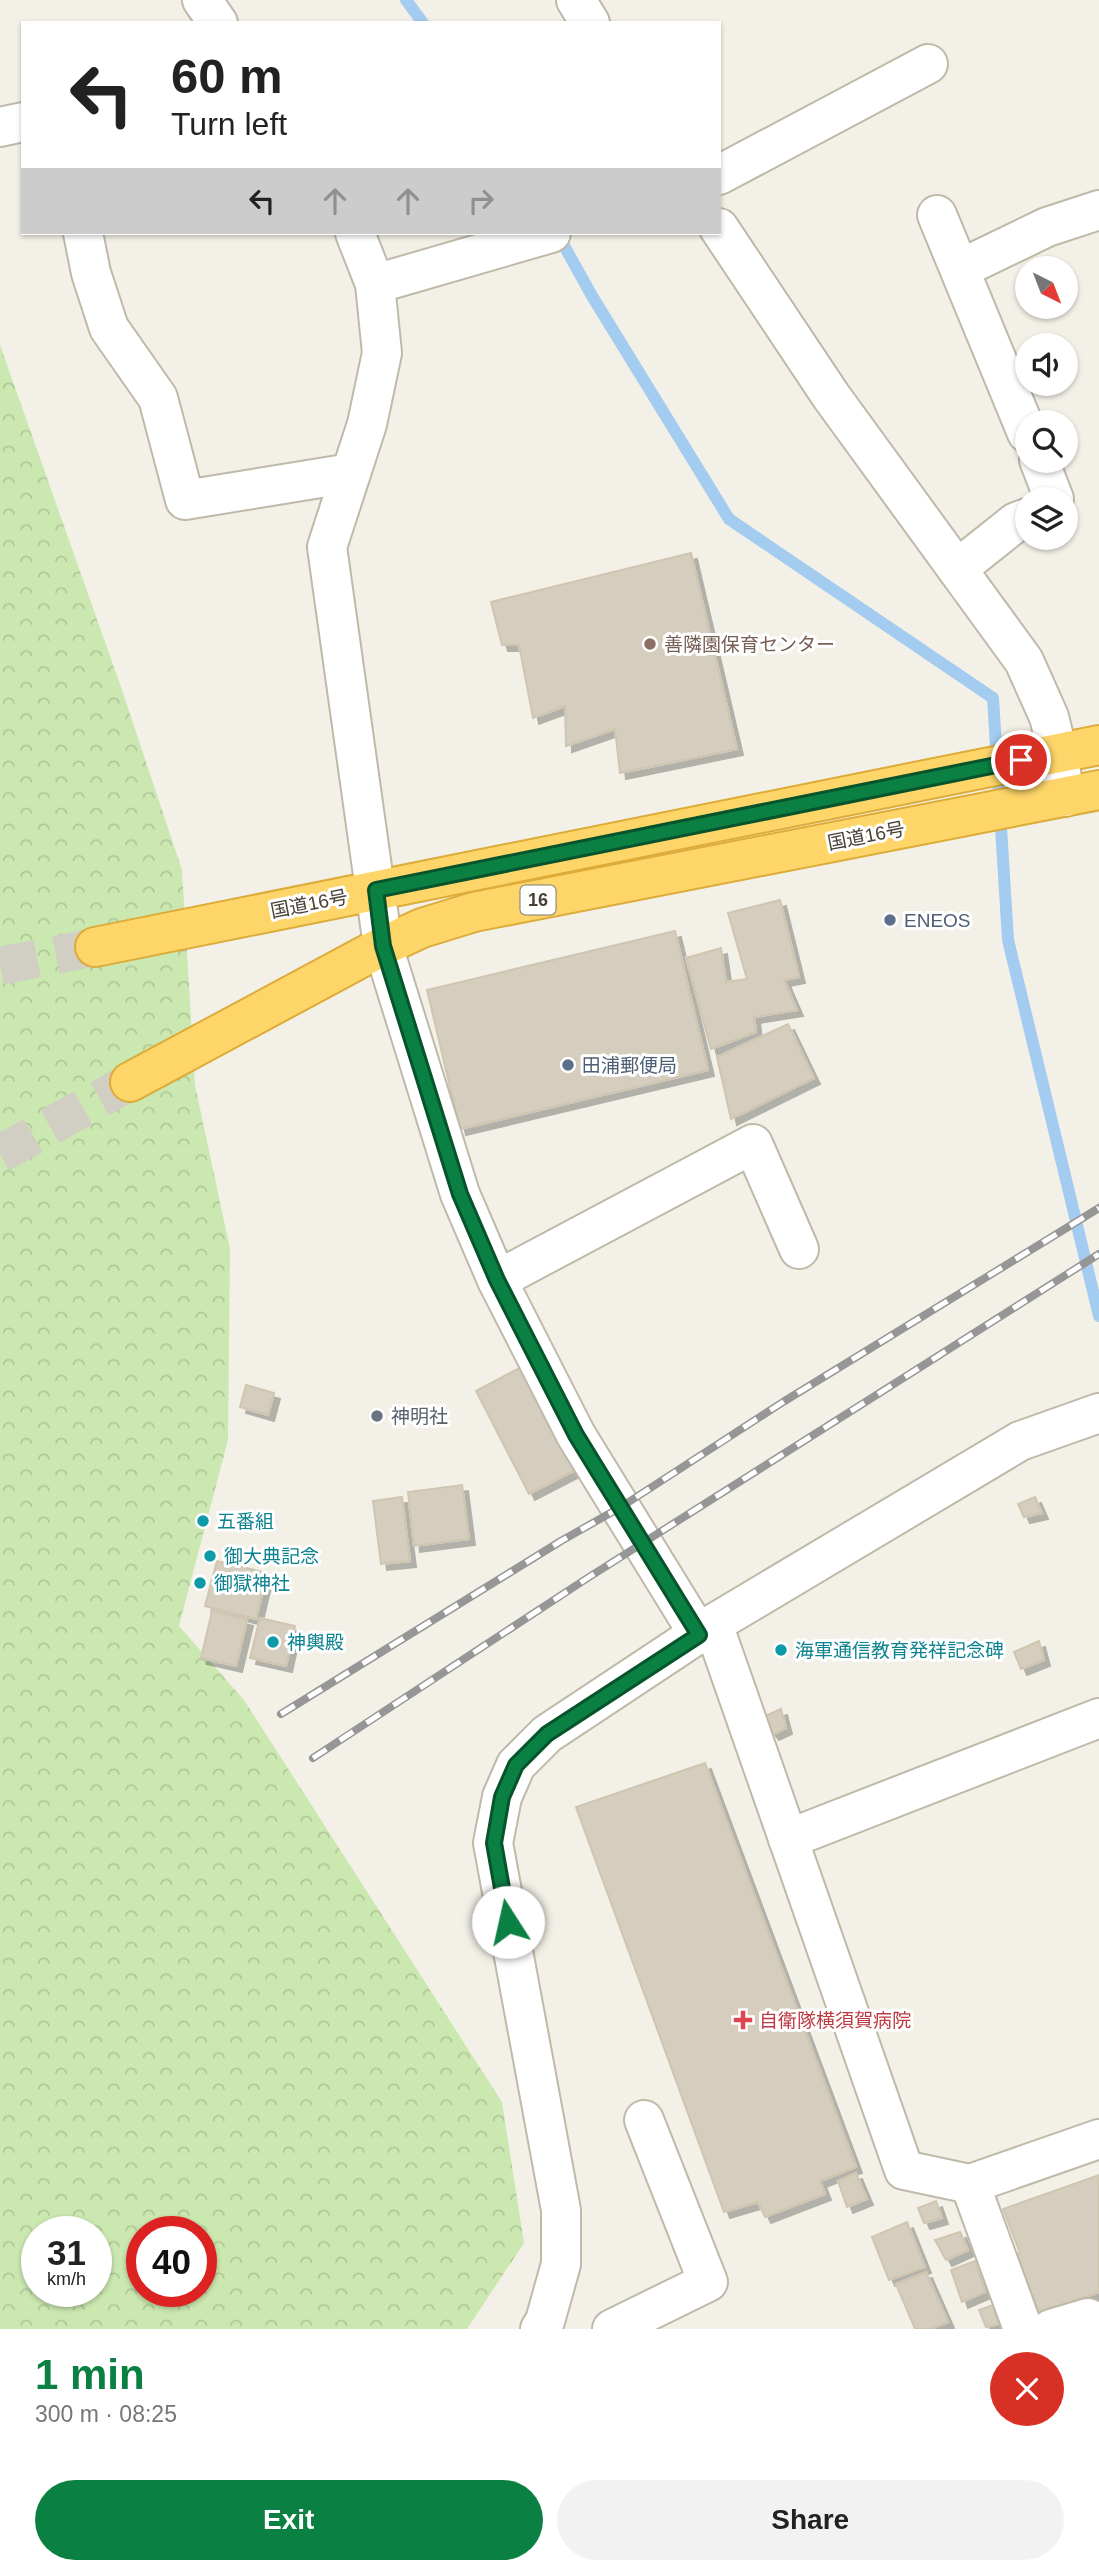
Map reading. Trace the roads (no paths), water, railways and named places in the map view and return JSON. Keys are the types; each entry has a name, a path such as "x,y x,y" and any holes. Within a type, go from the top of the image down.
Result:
{"highway":[{"name":"国道16号","path":"95,947 1099,744"},
{"name":"国道16号","path":"131,1082 383,946 422,928 474,912 1068,796"}],"street":[{"path":"202,0 217,21"},
{"path":"576,0 589,21"},
{"path":"721,173 928,64"},
{"path":"0,127 21,122"},
{"path":"960,269 1047,227 1099,210"},
{"path":"937,215 1018,410"},
{"path":"721,231 831,396 1024,661 1049,717 1048,755 1068,796"},
{"path":"83,235 91,273 109,328 158,398 185,500 351,473"},
{"path":"356,235 375,284 382,352 367,424 327,547 383,946 460,1194 497,1280 576,1435 706,1630 788,1839 904,2170 970,2184 1099,2139"},
{"path":"375,284 544,235"},
{"path":"957,569 1015,523"},
{"path":"497,1280 753,1144 799,1249"},
{"path":"540,2329 545,2321 561,2264 561,2210 494,1843 502,1797 516,1765 547,1734 706,1630 1020,1441 1099,1413"},
{"path":"788,1839 1099,1718"},
{"path":"612,2329 708,2282 644,2120"},
{"path":"970,2184 1023,2329"},
{"path":"1051,2329 1088,2318 1099,2323"}],"waterway":[{"path":"406,0 422,21"},
{"path":"558,235 592,296 729,519 993,698 1008,940 1099,1316"}],"tunnel":[{"path":"0,966 95,947"},
{"path":"0,1154 130,1082"}],"railway":[{"path":"281,1714 561,1541 621,1507 783,1402 1099,1208"},
{"path":"313,1758 586,1579 1099,1254"}],"place":[{"name":"善隣園保育センター","path":"650,644"},
{"name":"ENEOS","path":"890,920"},
{"name":"田浦郵便局","path":"568,1065"},
{"name":"神明社","path":"377,1416"},
{"name":"五番組","path":"203,1521"},
{"name":"御大典記念","path":"210,1556"},
{"name":"御獄神社","path":"200,1583"},
{"name":"神輿殿","path":"273,1642"},
{"name":"海軍通信教育発祥記念碑","path":"781,1650"},
{"name":"自衛隊横須賀病院","path":"743,2020"}]}
